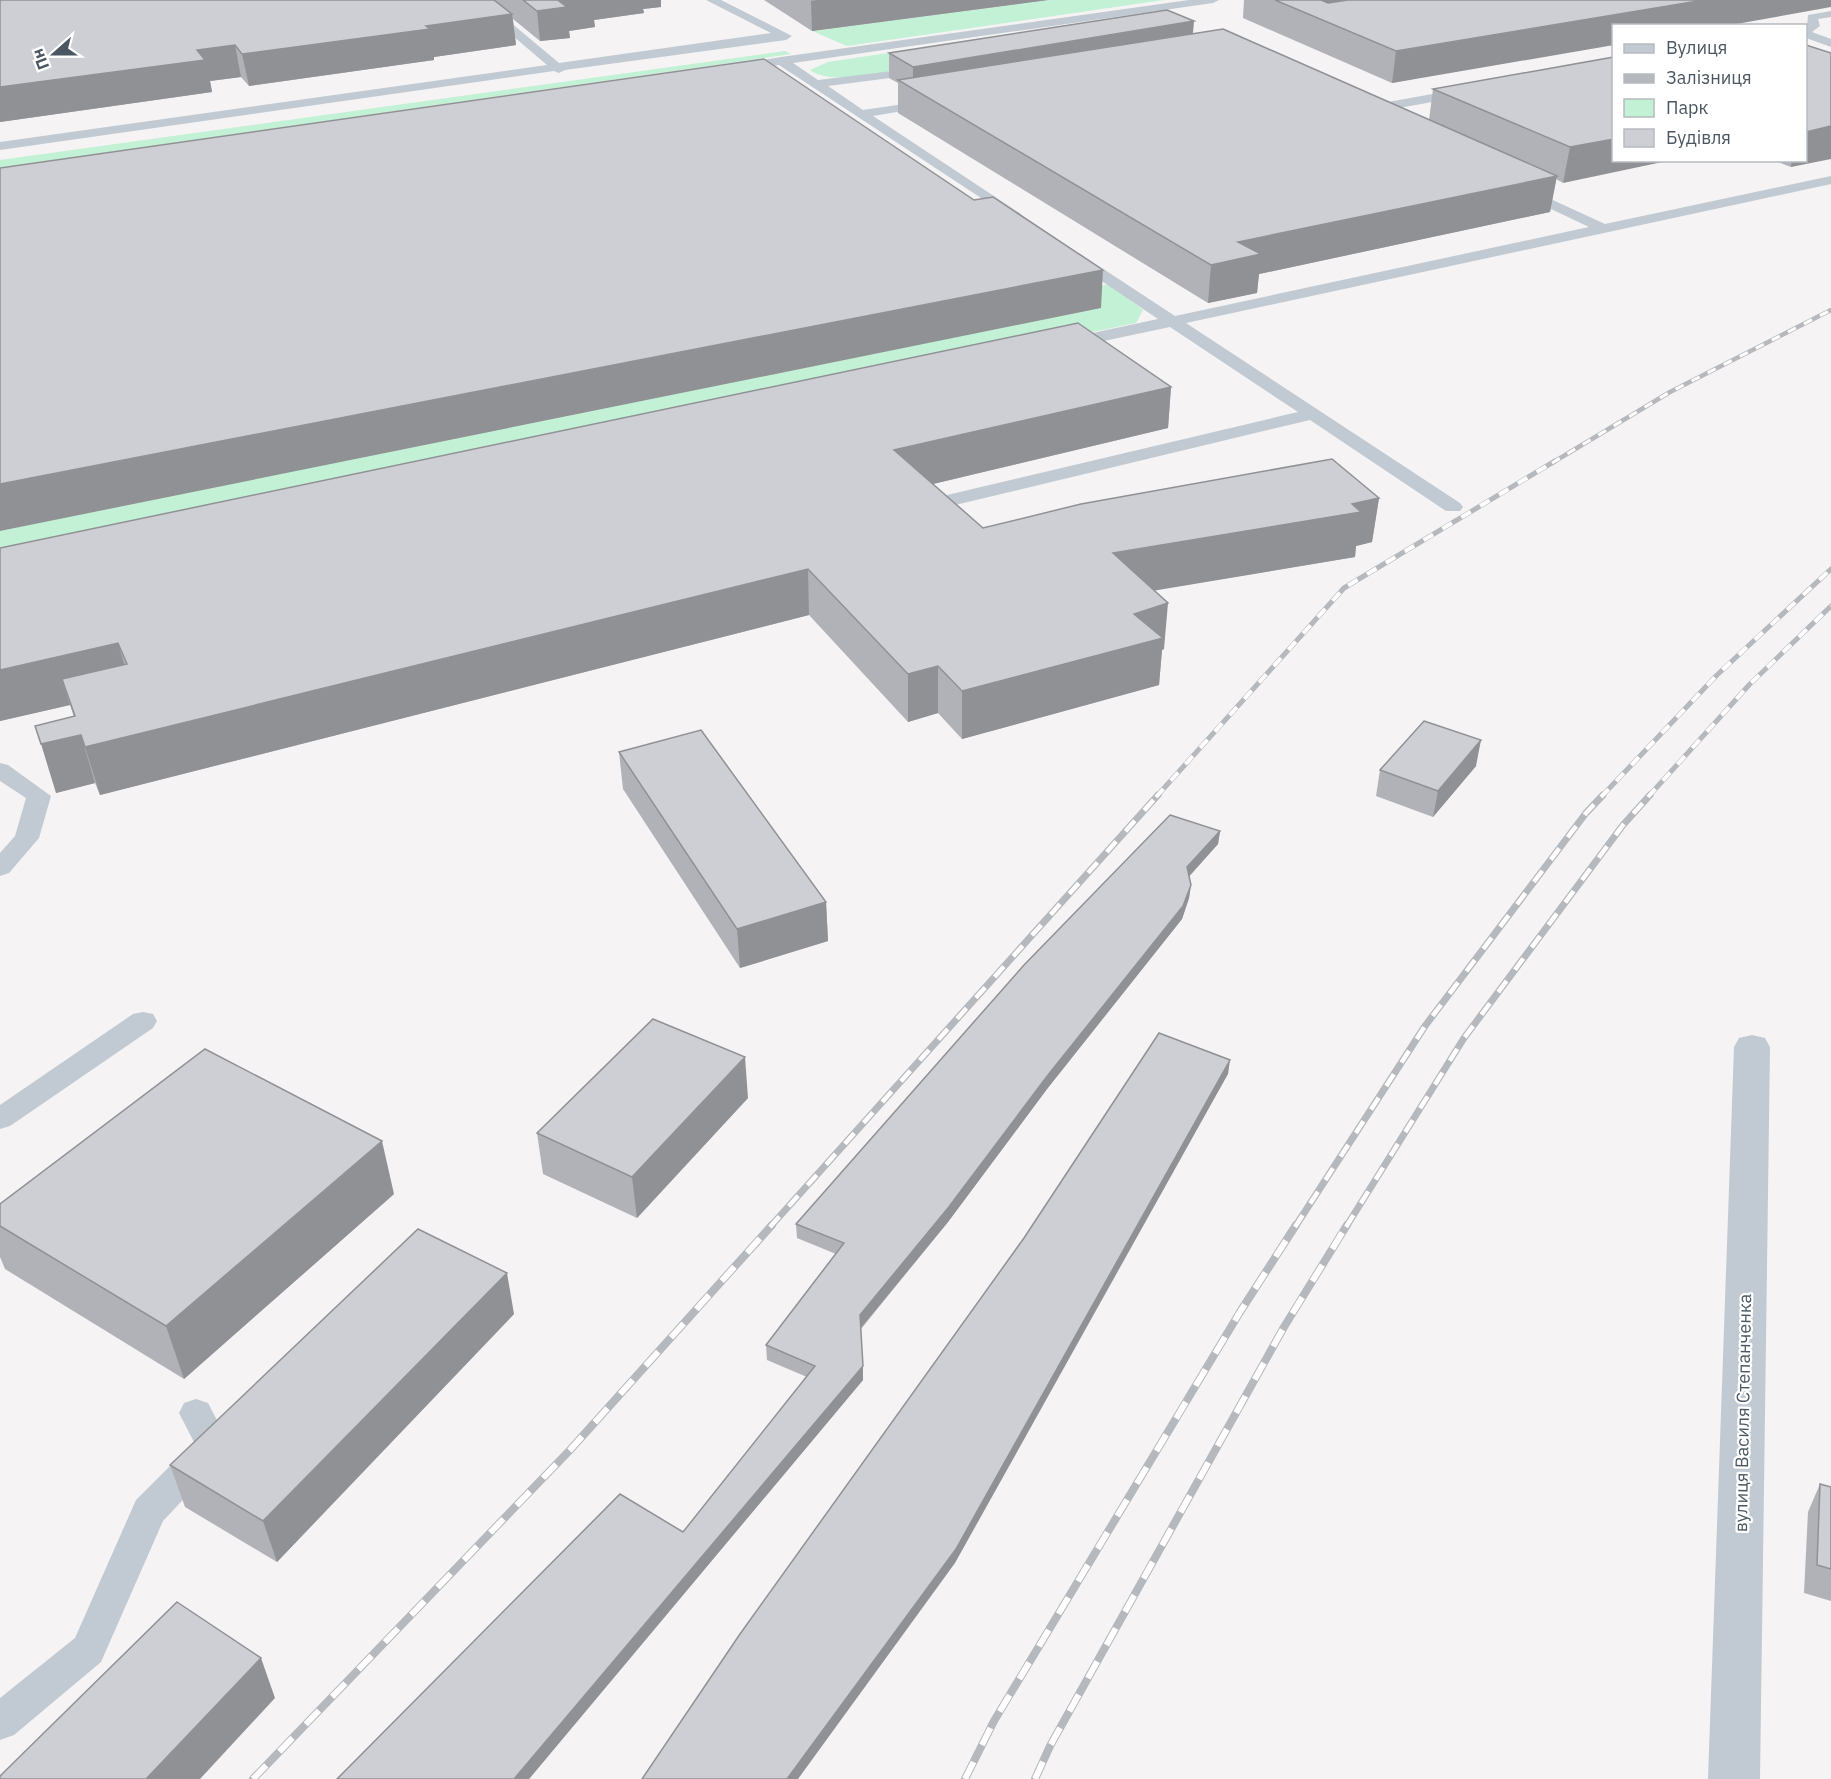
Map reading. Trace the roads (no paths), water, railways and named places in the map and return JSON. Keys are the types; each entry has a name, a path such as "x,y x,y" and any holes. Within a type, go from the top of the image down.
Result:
{"street":[{"name":"вулиця Василя Степанченка","path":"1734,1779 1752,1047"}],"lane":[{"path":"477,0 559,69"},
{"path":"712,0 824,55"},
{"path":"723,70 1212,0"},
{"path":"1139,11 1158,20"},
{"path":"1807,32 1814,26 1812,17 1831,14"},
{"path":"1807,33 1831,43"},
{"path":"0,146 559,69 793,40"},
{"path":"781,61 1027,224"},
{"path":"816,84 935,68"},
{"path":"1376,122 1349,109 1484,89"},
{"path":"860,114 942,101"},
{"path":"1044,349 1831,180"},
{"path":"1506,183 1604,229"},
{"path":"1056,244 1453,507"},
{"path":"926,506 1312,414"},
{"path":"0,770 39,796 27,838 0,868"},
{"path":"0,1119 143,1022"},
{"path":"0,1722 88,1650 149,1511 213,1445 196,1413"}],"railway":[{"path":"1552,463 1670,392 1831,310"},
{"path":"1156,797 1344,588 1555,461"},
{"path":"1601,797 1717,675 1831,569"},
{"path":"1648,797 1749,685 1831,606"},
{"path":"770,1227 1158,795"},
{"path":"1295,1227 1425,1026 1586,813 1603,795"},
{"path":"1346,1227 1464,1038 1623,825 1650,795"},
{"path":"253,1779 570,1450 772,1225"},
{"path":"965,1779 994,1721 1240,1312 1296,1225"},
{"path":"1035,1779 1050,1746 1284,1327 1347,1225"}]}
